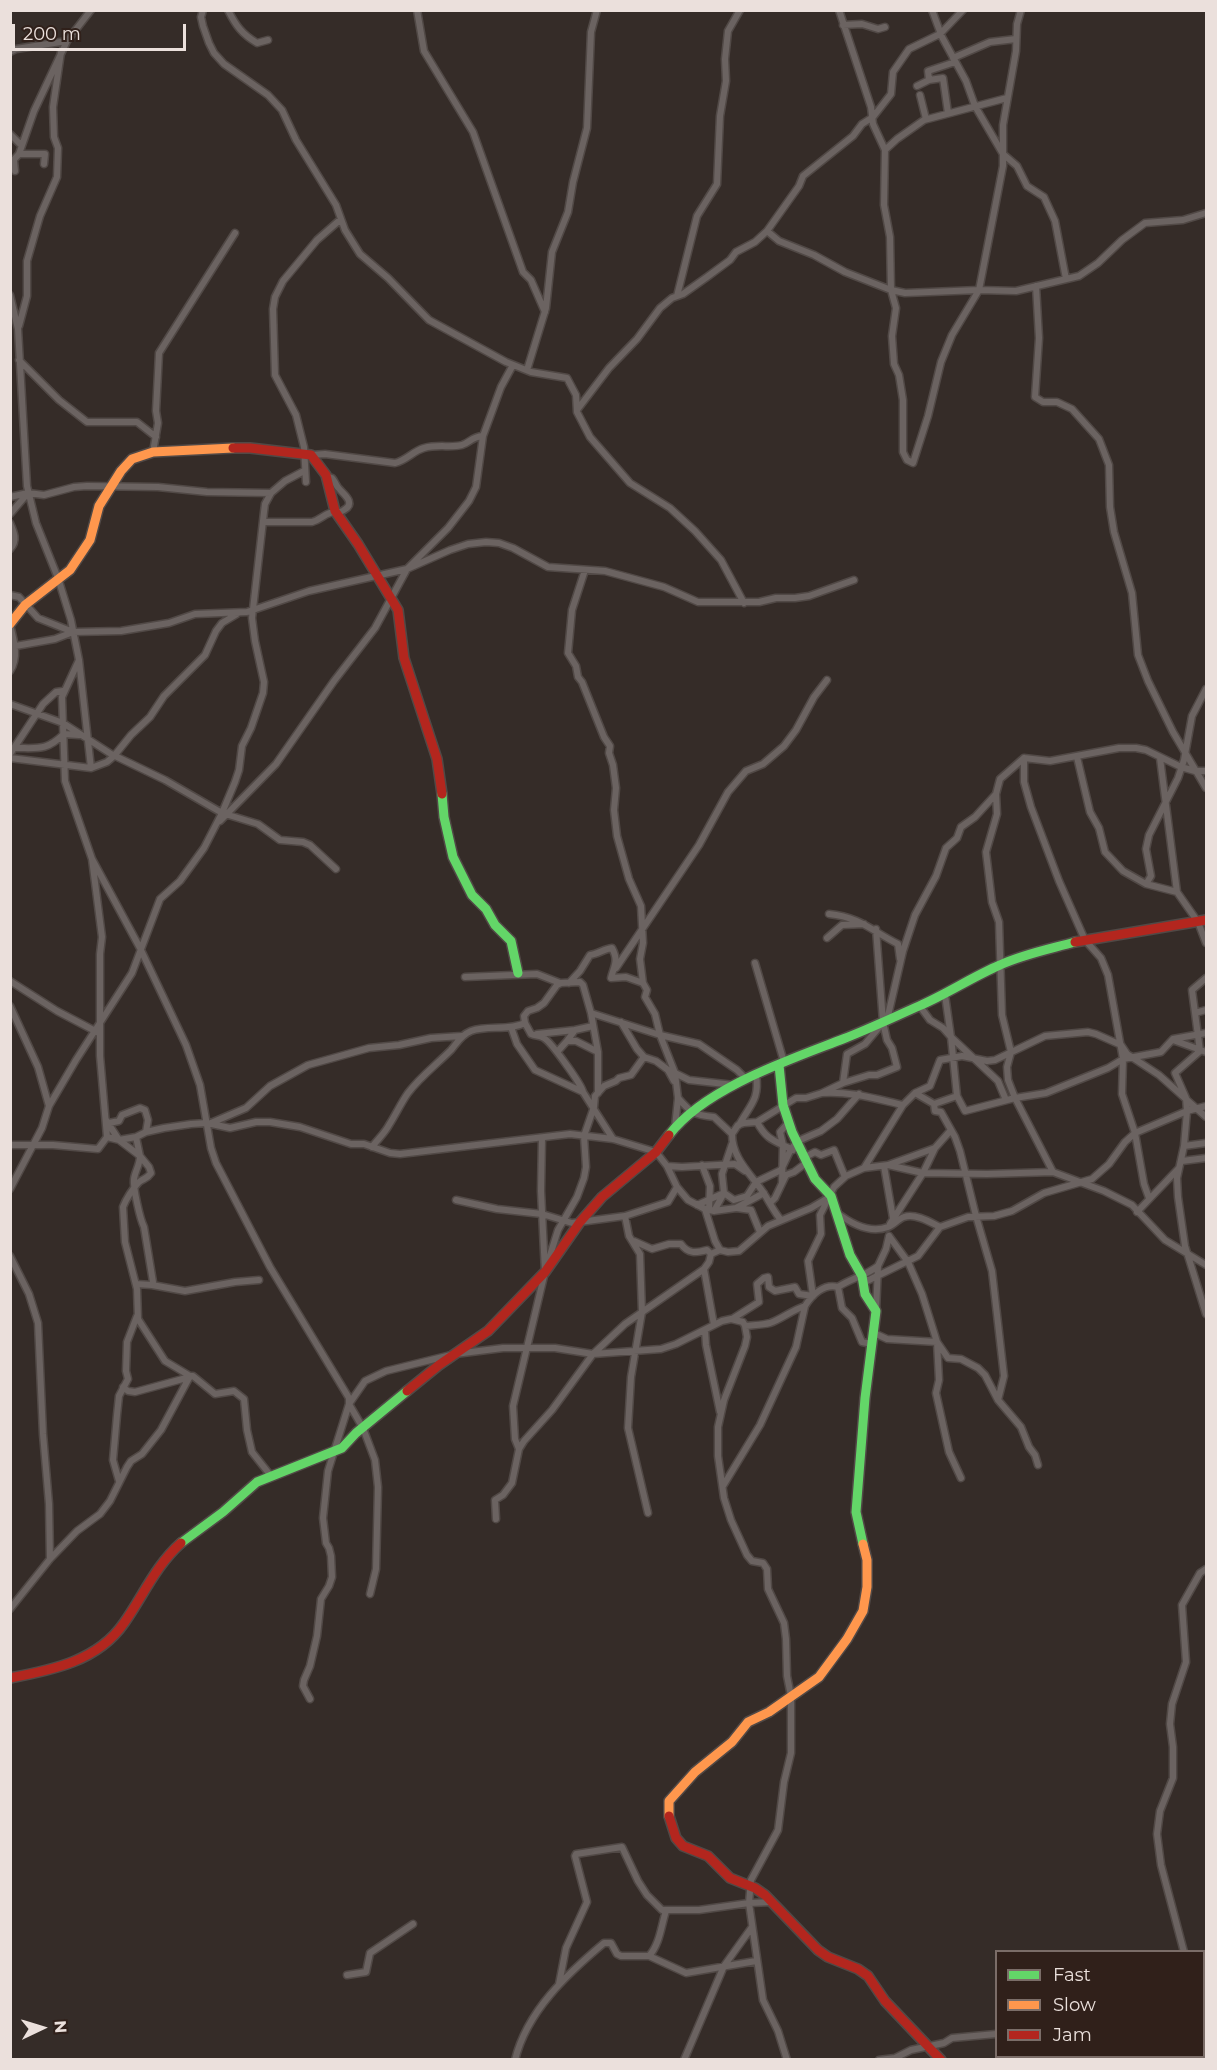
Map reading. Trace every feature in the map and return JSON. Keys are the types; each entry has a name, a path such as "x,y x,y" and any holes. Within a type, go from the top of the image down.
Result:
{"street":[{"path":"15,171 12,163 19,154 34,111 61,52 91,10"},
{"path":"203,10 201,17 203,26 214,53 224,64 268,95 282,110 296,140 336,205 360,254 388,278 429,320 513,365 526,370 567,378 576,395 576,410 590,437 630,483 670,508 686,522 721,560 744,603"},
{"path":"228,10 236,28 244,36 257,43 268,40"},
{"path":"417,10 424,51 472,132 523,272 531,280 545,312"},
{"path":"526,370 545,312 552,252 568,212 587,128 591,32 597,10"},
{"path":"677,296 697,216 717,184 720,116 726,81 725,58 728,31 741,10"},
{"path":"839,10 871,107 873,124 885,150 884,205 890,237 891,290 896,308 892,336 894,364 899,375 903,400 903,452 906,460 913,463 928,416 941,362 952,335 979,290 1004,166 1003,125 1021,10"},
{"path":"932,10 940,34 966,81 975,106 1003,154 1017,166 1027,186 1044,197 1055,221 1066,279"},
{"path":"576,410 618,356 637,339 660,309 672,298 707,277 730,260 736,252 755,242 767,231 799,186 803,176 853,136 862,123 873,117 891,94 893,72 909,49 940,34 963,10"},
{"path":"843,25 862,24 878,29 885,27"},
{"path":"929,80 928,71 990,42 1016,39"},
{"path":"10,52 16,49 67,41"},
{"path":"18,329 27,296 27,261 40,216 57,177 58,148 54,137 53,107 61,52"},
{"path":"917,86 929,80 943,78 948,113"},
{"path":"920,95 926,119"},
{"path":"885,150 926,119 1007,98"},
{"path":"10,134 21,145"},
{"path":"19,154 45,154 44,164"},
{"path":"767,231 779,241 814,255 845,272 891,290 905,293 1016,291 1079,276 1145,223 1183,220 1206,213"},
{"path":"341,219 317,240 283,281 275,297 273,309 275,375 293,407 308,455 326,476 335,512 343,520 398,609 404,658 436,759 444,817 453,857 472,895 486,909 495,925 511,941 518,974"},
{"path":"153,452 158,423 156,411 159,353 235,233"},
{"path":"1036,286 1039,338 1035,397 1043,402 1057,402 1072,409 1095,433 1106,456 1114,532 1132,593 1138,655 1168,723 1206,788"},
{"path":"10,295 18,329 28,493 36,523 58,578 74,632 86,737 92,768"},
{"path":"19,360 59,400 87,422 137,422 156,437"},
{"path":"10,1189 34,1145 49,1106 132,973 160,899 185,874 225,814 276,764 334,681 375,628 407,569 448,528 469,501 476,487 483,436 501,387 513,365"},
{"path":"10,671 15,664 10,624 25,605 70,570 90,540 99,506 132,459 153,452 176,449 250,448 294,455 325,454 395,463 420,449 438,444 461,445 475,436 483,436"},
{"path":"306,482 304,471 308,455"},
{"path":"225,814 239,770 242,746 263,693 264,682 252,618 265,504 271,493 285,481 304,471"},
{"path":"263,522 312,522 327,514 343,511 349,502 346,495 338,489 332,478 326,476"},
{"path":"10,498 28,493 45,495 74,487 111,486 158,486 207,492 271,493"},
{"path":"10,514 28,493"},
{"path":"10,523 16,539 10,549"},
{"path":"12,753 22,758 55,765 65,764 92,768 107,762 150,717 164,696 205,655 222,623 238,614 309,591 407,569 468,544 499,543 548,567 619,574 635,581 663,587 698,602 744,603 808,596 854,580"},
{"path":"585,570 572,610 568,653 576,666 578,677 609,746 616,788 614,810 616,836 629,879 641,906 643,943 640,959 643,983 647,990 645,996 655,1014 660,1035 675,1073 678,1098 675,1127"},
{"path":"10,596 19,597 32,612 44,621 74,632"},
{"path":"12,646 55,639 74,632 121,631 169,622 195,614 223,612 238,614"},
{"path":"79,660 63,691 61,707 65,781 69,797 92,859 140,948 186,1045 200,1085 216,1163 270,1267 349,1398 363,1428 375,1460 378,1487 376,1569 370,1594"},
{"path":"643,983 627,977 611,978 699,845 728,792 746,771 763,764 784,746 827,680"},
{"path":"1146,884 1150,876 1146,849 1149,835 1181,767 1194,711 1206,689"},
{"path":"12,753 51,695 63,691"},
{"path":"10,704 63,723 114,756 165,780 225,814 258,824 280,840 303,842 310,845 336,869"},
{"path":"64,734 86,737"},
{"path":"12,753 52,745 64,734"},
{"path":"1053,1172 1015,1098 1007,1068 1011,1052 1002,1015 999,922 992,902 986,852 996,814 996,794 1000,779 1024,758 1050,760 1119,748 1146,750 1181,767 1206,771"},
{"path":"1077,757 1090,812 1099,828 1105,852 1123,871 1146,884 1177,892"},
{"path":"1024,758 1024,782 1031,807 1059,881 1085,940 1101,958 1108,975 1123,1059 1122,1094 1135,1133 1144,1184 1149,1198"},
{"path":"1160,758 1177,892 1202,921 1206,943"},
{"path":"843,1083 847,1054 865,1044 885,1021 915,915 936,876 946,848 957,838 961,827 975,817 996,794"},
{"path":"10,1145 98,1149 107,1137 108,1121 100,1068 98,1030 102,937 92,859"},
{"path":"829,914 843,915 866,924 898,944 901,967"},
{"path":"10,1678 51,1670 80,1660 102,1646 123,1625 168,1555 257,1482 342,1448 363,1428 488,1330 545,1272 580,1222 602,1197 656,1152 675,1127 692,1113 737,1084 781,1063 945,995 1000,965 1035,952 1085,940 1202,921"},
{"path":"827,938 842,926 866,924"},
{"path":"738,1125 757,1122 796,1098 806,1098 869,1074 877,1075 897,1067 892,1048 887,1040 876,929"},
{"path":"565,983 580,971 590,955 601,950 612,948 616,968"},
{"path":"755,963 781,1063 783,1105 795,1145 815,1179 831,1196 850,1255 867,1281 908,1262 924,1249 931,1236 940,1227 968,1217 994,1216 1012,1211 1044,1193 1092,1179 1135,1133 1187,1111 1206,1106"},
{"path":"465,977 537,974 565,983"},
{"path":"1203,1051 1197,1034 1192,990 1206,978"},
{"path":"10,981 57,1011 98,1030"},
{"path":"598,1093 598,1052 583,985 580,982 557,985 544,1003 528,1011 524,1016 525,1023 531,1034 547,1040 558,1052 568,1070 579,1081 583,1092 614,1139"},
{"path":"945,995 957,1096 965,1111 1006,1100 1046,1093 1108,1068 1123,1059 1161,1052 1173,1039 1206,1033"},
{"path":"920,1005 930,1020 943,1028 998,1081 1006,1100"},
{"path":"10,1006 39,1067 49,1106"},
{"path":"1195,1012 1206,1010"},
{"path":"591,1013 660,1035 699,1044 738,1070 746,1079"},
{"path":"620,1022 644,1057 656,1061 668,1070 675,1082"},
{"path":"207,1124 246,1108 270,1086 318,1061 369,1048 399,1045 430,1038 462,1036 472,1031 511,1027 525,1023"},
{"path":"531,1034 593,1026"},
{"path":"511,1027 517,1044 535,1070 583,1092"},
{"path":"558,1052 575,1030"},
{"path":"864,1168 903,1105 915,1093 930,1086 940,1060 962,1056 995,1060 1045,1036 1088,1032 1121,1045 1127,1054 1160,1075 1206,1117"},
{"path":"372,1147 389,1125 410,1090 453,1048 462,1036"},
{"path":"1173,1039 1203,1051"},
{"path":"567,1041 576,1041 598,1052"},
{"path":"1203,1051 1175,1073 1186,1098 1187,1111 1178,1197 1185,1246 1206,1314"},
{"path":"519,1449 515,1439 513,1406 545,1272 558,1230 568,1210 578,1197 584,1178 586,1167 584,1136 594,1101 598,1093 608,1084 619,1077 631,1075 644,1057"},
{"path":"675,1073 689,1080 732,1086 737,1084"},
{"path":"710,1210 724,1193 722,1174 732,1144 732,1134 755,1100 759,1086 756,1075"},
{"path":"822,1093 859,1094 903,1105"},
{"path":"915,1093 934,1104 957,1096"},
{"path":"757,1122 770,1139 783,1145 795,1145 837,1119 859,1094"},
{"path":"678,1098 692,1113 714,1117 732,1134"},
{"path":"934,1104 935,1111 941,1112 956,1137 992,1271 1004,1376 998,1400"},
{"path":"108,1121 119,1121 122,1115 140,1108 145,1110 148,1120 146,1132"},
{"path":"108,1121 119,1140 140,1156 151,1173 135,1188 123,1207 125,1242 136,1284 138,1318 142,1328 152,1338 165,1361 193,1376 215,1394 234,1391 244,1399 252,1452 271,1476"},
{"path":"107,1137 119,1140 136,1137 146,1132 191,1124 230,1128 256,1122 281,1122 351,1144 400,1154 570,1134 614,1139 656,1152 667,1166 677,1187 688,1200 697,1205 710,1210 736,1208 751,1210 760,1232"},
{"path":"782,1183 783,1145 780,1132 789,1122"},
{"path":"951,1130 935,1148 923,1173 887,1228 889,1236 908,1262 922,1294 937,1342 939,1380 936,1393 949,1452 961,1478"},
{"path":"136,1137 140,1163 134,1179 144,1227 152,1285"},
{"path":"542,1138 545,1272"},
{"path":"1184,1146 1206,1143"},
{"path":"732,1144 747,1173"},
{"path":"724,1193 734,1200 747,1197 756,1182 781,1170 795,1145"},
{"path":"813,1296 808,1261 821,1234 820,1215 834,1187 845,1177 864,1168 886,1166 935,1148"},
{"path":"770,1203 786,1176 794,1173 804,1160 815,1152 821,1155 834,1150 845,1177"},
{"path":"1137,1212 1180,1164 1206,1158"},
{"path":"667,1166 735,1164 756,1182 781,1220"},
{"path":"702,1165 710,1185 710,1210 720,1250"},
{"path":"886,1166 923,1173 1053,1172 1080,1181 1132,1205 1165,1240 1206,1265"},
{"path":"886,1166 893,1218"},
{"path":"456,1200 497,1209 542,1214 563,1221 580,1222 626,1216 668,1202 677,1187"},
{"path":"697,1205 724,1193"},
{"path":"736,1208 764,1193"},
{"path":"711,1254 720,1250 739,1251 768,1226 812,1208 831,1196"},
{"path":"836,1212 853,1224 866,1227 887,1228 905,1216 918,1218 940,1227"},
{"path":"626,1216 627,1229 640,1254 642,1312 631,1377 628,1428 648,1513"},
{"path":"889,1236 886,1250 878,1266 876,1311 865,1398 856,1512 867,1560 867,1587 863,1611 847,1639 819,1677 769,1712 748,1722 732,1742 695,1772 669,1801 668,1812 676,1838 683,1846 708,1856 730,1878 765,1895 818,1950 868,1976 885,2001 941,2060"},
{"path":"633,1241 652,1249 681,1244 685,1250 690,1252 698,1253 706,1250 711,1254"},
{"path":"496,1519 495,1500 503,1496 512,1483 519,1449 552,1410 593,1354 625,1324 704,1269 711,1254"},
{"path":"10,1256 29,1294 38,1323 50,1559"},
{"path":"723,1487 760,1425 796,1347 805,1306 813,1296 832,1286 838,1287 851,1279 862,1276 878,1266"},
{"path":"704,1269 714,1325"},
{"path":"862,1276 865,1294 876,1311"},
{"path":"310,1699 303,1686 304,1680 317,1636 321,1599 330,1586 332,1577 331,1556 326,1543 323,1518 328,1471 350,1404 365,1381 386,1371 455,1354 503,1348 555,1348 593,1354 669,1347 731,1319 759,1302 761,1299 757,1284 768,1277 769,1287 775,1291 796,1288 799,1294 813,1296"},
{"path":"136,1284 185,1291 259,1280"},
{"path":"838,1287 842,1308 852,1318 859,1338 862,1342 873,1344"},
{"path":"745,1326 772,1322 805,1306"},
{"path":"119,1484 113,1460 118,1404 128,1379 126,1371 128,1342 138,1314"},
{"path":"731,1319 743,1322 747,1337 724,1400 718,1427 718,1456 724,1498 730,1520 747,1555 752,1561 763,1563 767,1569 768,1589 784,1623 787,1676 791,1696 791,1753 784,1782 778,1830 750,1886 749,1903 763,2000 778,2031 787,2060"},
{"path":"705,1330 721,1415"},
{"path":"874,1333 887,1339 937,1342"},
{"path":"937,1342 948,1358 961,1359 978,1368 985,1376 998,1400 1021,1427 1038,1465"},
{"path":"10,1609 50,1559 77,1531 100,1514 110,1501 131,1461 142,1455 161,1430 190,1376"},
{"path":"123,1387 135,1392 190,1376"},
{"path":"1183,1950 1161,1865 1157,1834 1160,1811 1173,1778 1170,1724 1172,1704 1186,1662 1182,1605 1200,1573 1206,1569"},
{"path":"559,1984 566,1948 587,1902 575,1855 622,1847 634,1875 647,1894 666,1911 711,1910 749,1903 772,1902"},
{"path":"649,1956 659,1941 666,1911"},
{"path":"347,1975 366,1972 370,1953 413,1924"},
{"path":"684,2060 724,1966 752,1927"},
{"path":"515,2060 525,2032 559,1984 604,1943 611,1943 617,1954 621,1956 649,1956 686,1973 756,1961"},
{"path":"879,2060 896,2058 911,2050 945,2042 952,2038 995,2034"}],"traffic: fast":[{"path":"442,794 444,817 453,857 472,895 486,909 495,925 511,941 518,973"},
{"path":"669,1135 704,1103 749,1077 881,1023 1009,961 1075,942"},
{"path":"779,1065 783,1105 792,1132 815,1179 831,1196 850,1255 862,1276 865,1294 876,1311 865,1398 856,1512 863,1544"},
{"path":"181,1543 223,1512 257,1482 342,1448 356,1433 407,1391"}],"traffic: slow":[{"path":"10,624 25,605 70,570 90,540 99,506 121,471 132,459 153,452 233,448"},
{"path":"669,1816 669,1801 695,1772 732,1742 748,1722 769,1712 819,1677 847,1639 863,1611 867,1587 867,1560 863,1544"}],"traffic: jam":[{"path":"233,448 311,455 326,475 335,511 398,610 404,658 437,759 442,794"},
{"path":"1075,942 1206,920"},
{"path":"407,1391 439,1365 488,1331 545,1272 580,1222 602,1197 656,1152 669,1135"},
{"path":"10,1678 73,1662 101,1646 124,1623 157,1571 181,1543"},
{"path":"669,1816 676,1838 683,1846 708,1856 730,1878 755,1888 765,1895 818,1950 868,1976 885,2001 941,2060"}]}
